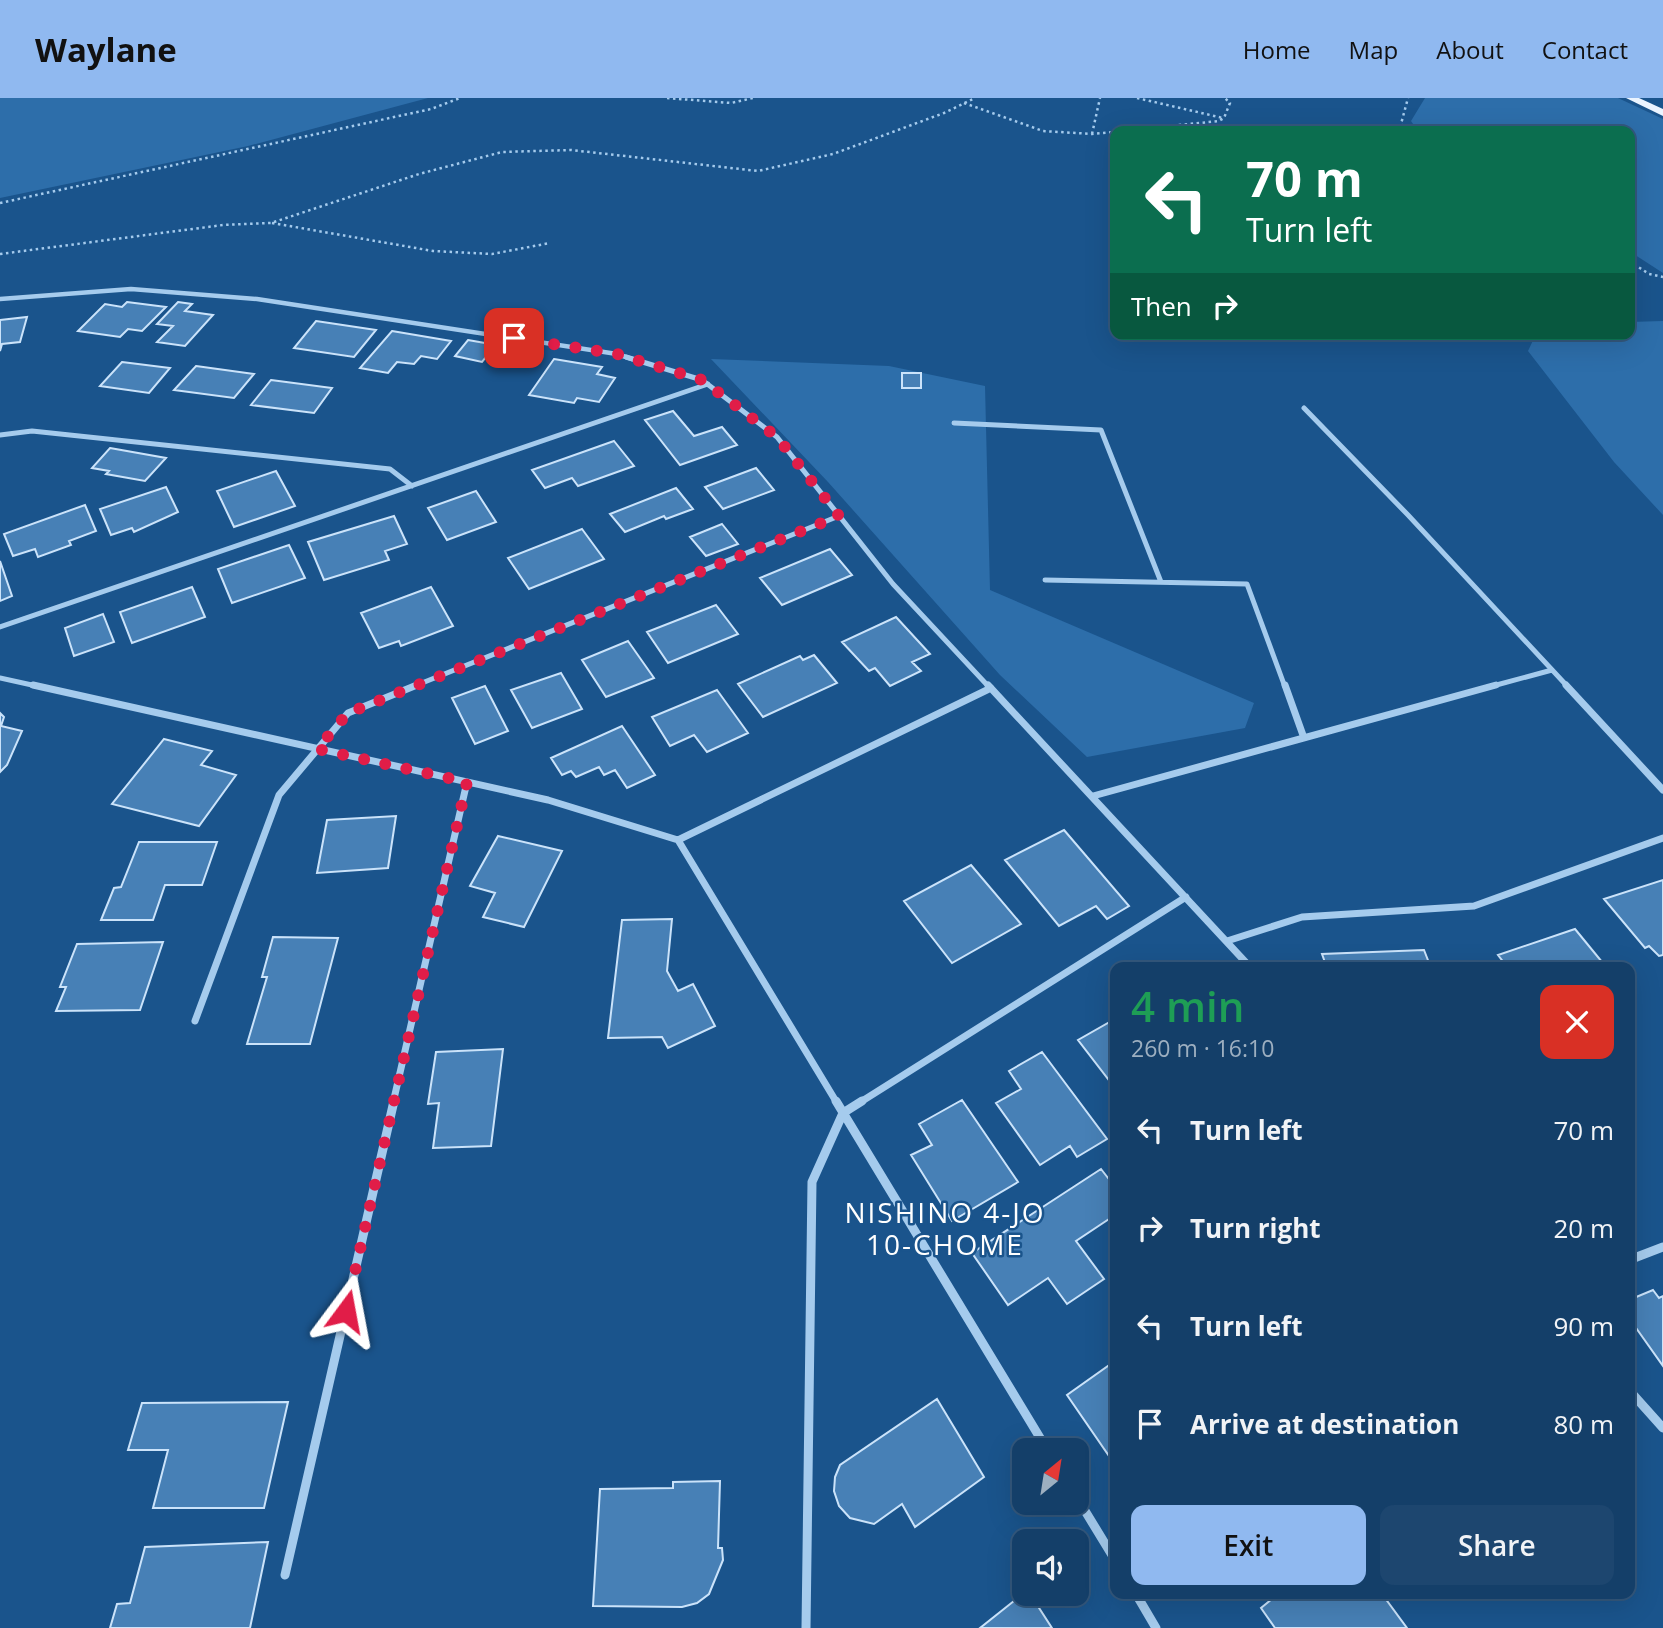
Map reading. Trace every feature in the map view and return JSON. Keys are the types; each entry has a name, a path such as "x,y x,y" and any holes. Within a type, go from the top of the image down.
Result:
{"main road":[{"path":"1631,98 1663,113"}],"street":[{"path":"0,299 131,289 257,299 617,354 708,384 777,437 893,584 1246,962"},
{"path":"0,627 708,384"},
{"path":"1304,408 1663,790"},
{"path":"954,424 1101,430 1161,582"},
{"path":"0,435 32,431 390,469 412,486"},
{"path":"195,1021 279,795 348,713 839,516"},
{"path":"1045,580 1247,584 1304,738"},
{"path":"1093,796 1552,670"},
{"path":"0,678 548,800 678,840 1040,1438"},
{"path":"678,840 991,688"},
{"path":"285,1575 467,782"},
{"path":"1227,941 1302,917 1474,906 1663,838"},
{"path":"806,1628 812,1182 843,1113 1186,897"},
{"path":"1635,1258 1663,1247"},
{"path":"1635,1397 1663,1428"},
{"path":"1088,1516 1110,1552"},
{"path":"1139,1599 1156,1628"}],"path":[{"path":"0,202 431,109 460,98"},
{"path":"667,98 731,103 753,98"},
{"path":"271,223 419,174 502,152 571,150 758,171 833,154 975,98"},
{"path":"1091,134 1100,98"},
{"path":"1137,98 1224,118"},
{"path":"1224,118 1230,103 1225,98"},
{"path":"1403,126 1408,98"},
{"path":"964,103 1044,131 1091,134 1110,132"},
{"path":"1158,126 1224,118"},
{"path":"0,254 223,225 271,223 433,251 492,254 550,243"},
{"path":"1635,265 1649,274 1663,277"}],"shaded area":[{"path":"0,98 428,98 248,146 0,198"},
{"path":"1425,98 1618,98 1663,119 1663,273 1635,255 1635,126 1414,126 1411,121"},
{"path":"1663,321 1663,515 1614,462 1528,351 1533,340 1635,340 1635,322"},
{"path":"711,359 889,366 985,386 990,590 1254,703 1245,728 1087,757 1000,675 828,482"}],"building":[{"path":"127,302 166,307 142,331 128,329 120,337 78,331 105,304 122,307"},
{"path":"178,302 192,304 185,311 213,315 185,346 157,342 173,326 157,324"},
{"path":"27,317 20,342 2,344 0,351 0,320"},
{"path":"316,321 376,330 354,357 294,348"},
{"path":"392,331 451,341 437,359 421,356 414,364 397,362 388,373 360,368"},
{"path":"468,340 496,345 482,362 455,356"},
{"path":"554,359 602,367 597,374 615,378 599,402 577,398 574,403 529,395"},
{"path":"122,362 170,368 149,393 100,386"},
{"path":"196,366 254,374 234,398 174,390"},
{"path":"902,373 921,373 921,388 902,388"},
{"path":"271,380 332,388 314,413 251,405"},
{"path":"673,411 694,436 722,427 737,445 680,465 645,420"},
{"path":"614,441 634,466 578,486 572,478 545,488 532,470"},
{"path":"110,448 166,458 145,481 106,474 109,471 92,468"},
{"path":"756,468 774,490 723,509 705,487"},
{"path":"276,471 295,506 234,527 217,491"},
{"path":"166,487 178,512 134,532 132,528 111,535 100,509"},
{"path":"676,488 693,509 666,519 664,516 625,532 610,514"},
{"path":"476,491 496,522 447,540 428,508"},
{"path":"85,505 96,531 69,541 71,545 38,557 35,549 13,556 4,534"},
{"path":"394,516 407,544 385,551 389,560 324,580 308,542"},
{"path":"722,524 738,544 706,556 690,537"},
{"path":"582,529 604,559 529,589 508,558"},
{"path":"289,545 305,578 232,603 218,569"},
{"path":"830,549 852,575 782,605 760,578"},
{"path":"0,561 12,596 0,601"},
{"path":"192,587 205,617 132,643 120,612"},
{"path":"431,587 453,626 401,646 399,641 379,648 361,613"},
{"path":"716,605 738,634 668,663 647,632"},
{"path":"103,614 114,642 74,656 65,628"},
{"path":"896,617 930,654 912,662 921,671 890,686 875,668 869,671 842,642"},
{"path":"628,641 654,678 606,697 582,660"},
{"path":"814,655 837,683 763,717 738,684 800,656 803,660"},
{"path":"561,673 582,709 532,728 511,690"},
{"path":"485,686 508,731 475,744 452,698"},
{"path":"717,690 748,733 707,752 694,735 670,746 652,717"},
{"path":"0,713 4,717 1,726 22,731 7,765 0,772"},
{"path":"622,726 655,775 627,788 615,770 604,775 599,767 576,777 571,771 562,775 551,758"},
{"path":"164,739 212,751 201,765 236,775 199,826 112,804"},
{"path":"396,816 388,868 317,873 327,820"},
{"path":"1064,830 1129,906 1107,919 1096,906 1059,926 1005,860"},
{"path":"498,836 562,851 524,927 483,917 495,893 470,886"},
{"path":"139,842 217,842 202,885 165,885 153,920 101,920 114,888 121,887"},
{"path":"971,865 1021,924 952,963 904,901"},
{"path":"1663,880 1663,955 1659,956 1649,946 1645,948 1604,899"},
{"path":"672,919 667,971 678,991 693,984 715,1026 668,1048 662,1037 608,1038 622,920"},
{"path":"1575,929 1602,962 1503,962 1498,955"},
{"path":"273,937 338,938 310,1044 247,1044 267,977 262,977"},
{"path":"163,942 140,1010 56,1011 66,987 60,987 77,944"},
{"path":"1424,950 1429,962 1325,962 1322,954"},
{"path":"1110,1022 1110,1082 1078,1040"},
{"path":"503,1049 491,1146 433,1148 439,1103 428,1104 436,1052"},
{"path":"1042,1052 1107,1139 1077,1157 1070,1146 1040,1165 996,1103 1021,1089 1009,1071"},
{"path":"962,1100 1018,1182 952,1221 911,1155 932,1145 919,1124"},
{"path":"1101,1169 1110,1181 1110,1218 1076,1241 1104,1279 1067,1304 1048,1278 1008,1305 972,1253"},
{"path":"1653,1290 1659,1298 1663,1296 1663,1366 1635,1326 1635,1298"},
{"path":"1110,1365 1109,1456 1067,1395"},
{"path":"937,1399 984,1477 915,1527 902,1504 874,1524 850,1518 839,1506 834,1491 835,1477 840,1465"},
{"path":"288,1402 264,1508 153,1508 168,1450 128,1450 142,1403"},
{"path":"720,1481 718,1548 722,1548 723,1560 709,1594 697,1603 682,1607 593,1606 600,1489 673,1488 673,1482"},
{"path":"268,1542 250,1628 110,1628 117,1604 130,1603 145,1547"},
{"path":"1272,1599 1386,1599 1407,1628 1275,1628 1261,1608"},
{"path":"1012,1603 1012,1606 1038,1606 1052,1628 980,1628"}],"district":[{"name":"NISHINO 4-JO 10-CHOME","path":"945,1229"}],"route":[{"path":"346,1311 467,782 317,749 348,713 839,516 777,437 702,380 617,354 514,338"}]}
